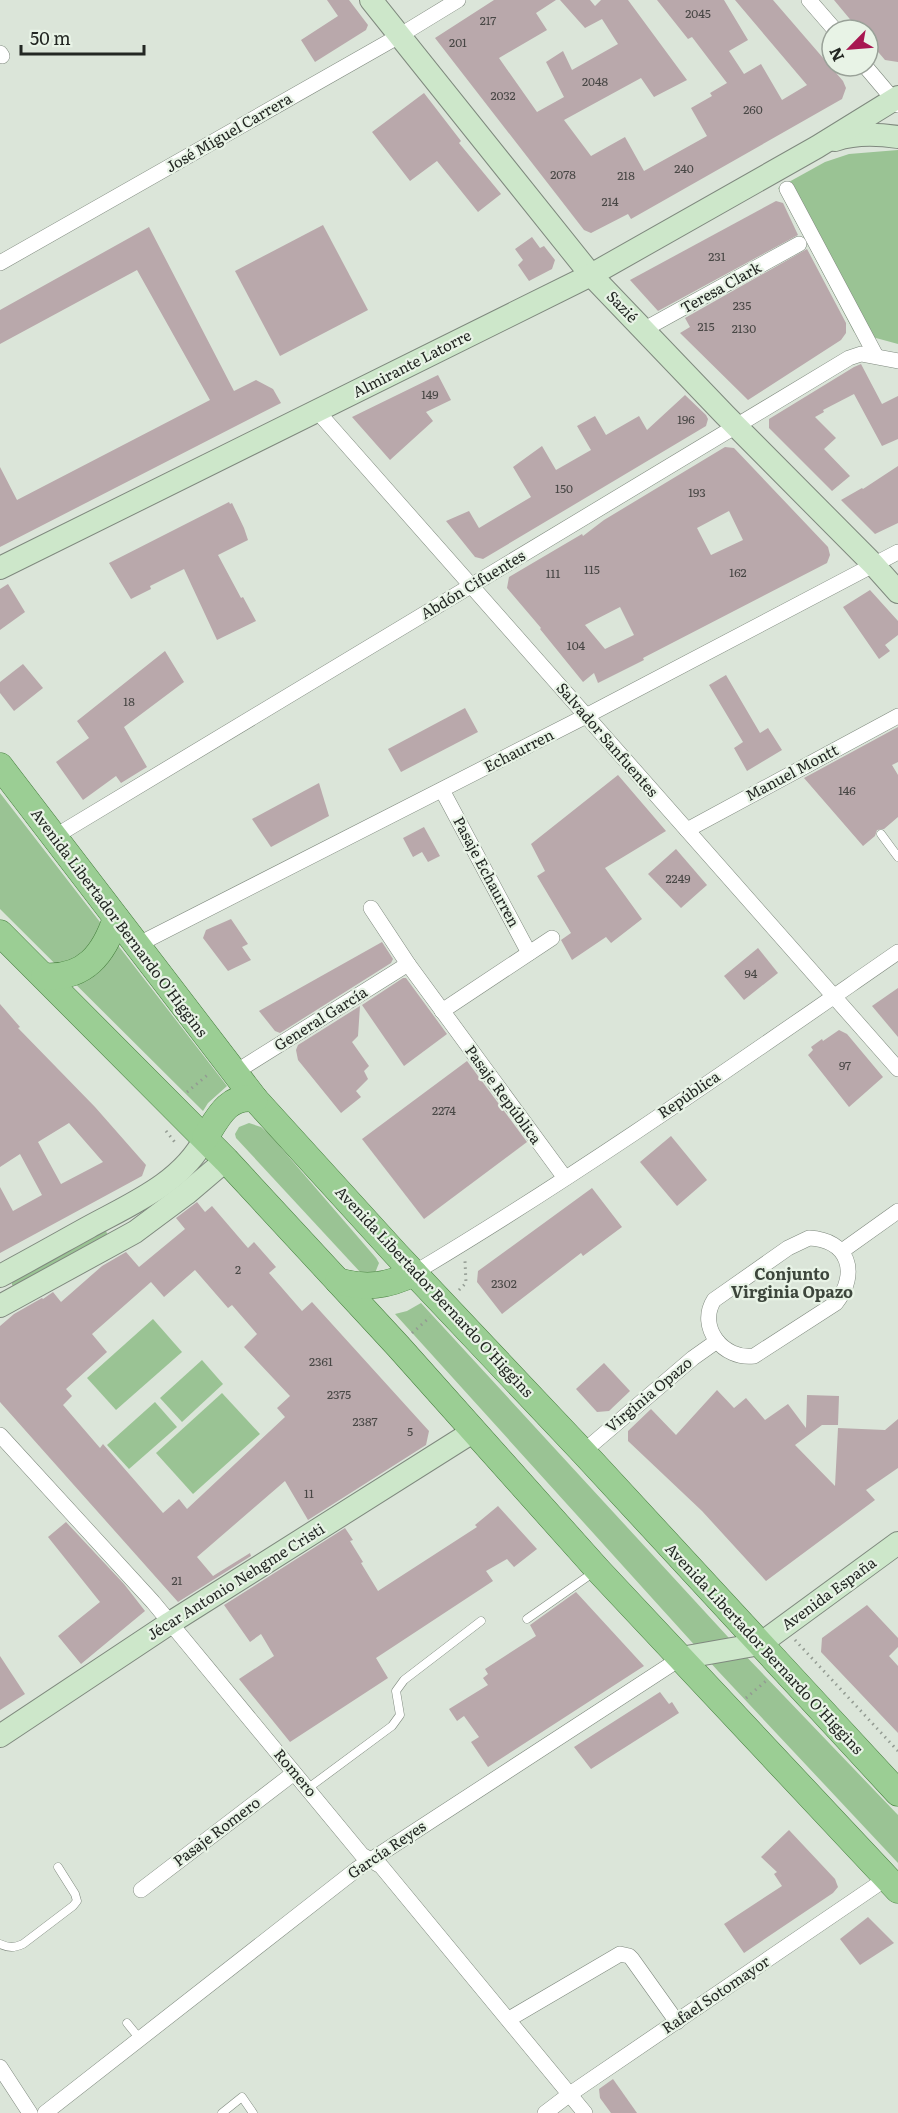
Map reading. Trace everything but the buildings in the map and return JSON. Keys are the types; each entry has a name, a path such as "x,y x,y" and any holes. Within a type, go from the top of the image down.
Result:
{"main road":[{"name":"Sazié","path":"371,0 591,275 898,592"},
{"name":"Almirante Latorre","path":"0,568 591,275 896,101"},
{"name":"Almirante Latorre","path":"817,147 851,136 898,137"},
{"name":"Avenida Libertador Bernardo O'Higgins","path":"0,766 255,1099 898,1793"},
{"path":"44,976 53,977 72,973 91,962 106,944 116,918"},
{"path":"0,933 226,1160 598,1570 892,1884"},
{"path":"226,1160 186,1194 141,1227 5,1303 0,1278 162,1185 190,1161 232,1102 246,1098 255,1099"},
{"path":"338,1281 364,1287 377,1286 414,1273"},
{"name":"Jécar Antonio Nehgme Cristi","path":"0,1736 170,1623 474,1431"},
{"name":"Avenida España","path":"760,1644 898,1543"},
{"name":"García Reyes","path":"681,1658 760,1644"}],"street":[{"name":"José Miguel Carrera","path":"0,263 399,36 458,0"},
{"path":"809,0 825,18"},
{"path":"876,78 896,101"},
{"path":"786,189 876,356"},
{"name":"Teresa Clark","path":"643,330 799,244"},
{"name":"Abdón Cifuentes","path":"54,837 849,358 861,354 898,361"},
{"name":"Salvador Sanfuentes","path":"317,411 898,1069"},
{"name":"Echaurren","path":"137,945 586,716 898,552"},
{"name":"Manuel Montt","path":"687,830 898,716"},
{"name":"Pasaje Echaurren","path":"442,790 529,953"},
{"name":"Pasaje República","path":"371,908 408,964 565,1178"},
{"path":"442,1011 552,938"},
{"name":"República","path":"414,1273 565,1178 898,952"},
{"name":"General García","path":"234,1073 408,964"},
{"path":"842,1251 898,1210"},
{"path":"809,1238 829,1242 842,1251 847,1261 849,1278 844,1292 836,1303 754,1356 732,1354 717,1341 710,1326 709,1310 720,1294 788,1248 809,1238"},
{"name":"Virginia Opazo","path":"583,1452 693,1358 717,1341"},
{"name":"Romero","path":"0,1435 170,1623 362,1855 381,1866 585,2113"},
{"name":"García Reyes","path":"45,2113 370,1860 681,1658"},
{"name":"Pasaje Romero","path":"141,1890 294,1773"},
{"name":"Rafael Sotomayor","path":"545,2113 677,2022 892,1884"},
{"path":"509,2019 620,1954 632,1959 677,2022"},
{"path":"0,2067 30,2113"}],"lane":[{"path":"881,834 898,857"},
{"path":"527,1619 598,1570"},
{"path":"307,1789 392,1726 400,1715 396,1691 404,1680 481,1621"},
{"path":"0,1944 8,1947 23,1944 77,1901 58,1867"},
{"path":"127,2023 140,2039"},
{"path":"222,2113 242,2097 253,2113"}],"path":[{"path":"783,1627 898,1751"}],"green space":[{"path":"898,150 898,344 854,332 778,188 825,162 849,154"},
{"path":"0,793 227,1086 208,1103 203,1111 0,909"},
{"path":"249,1123 261,1127 270,1135 376,1258 379,1263 375,1273 361,1273 236,1138 235,1134 239,1127"},
{"path":"101,1231 106,1231 108,1236 16,1288 12,1285 12,1281"},
{"path":"421,1303 740,1650 898,1815 898,1863 718,1671 395,1314 407,1311"},
{"path":"153,1319 182,1352 116,1410 87,1378"},
{"path":"202,1360 223,1384 182,1422 160,1398"},
{"path":"222,1393 260,1434 193,1494 156,1453"},
{"path":"155,1402 177,1427 129,1469 107,1445"}],"district":[{"name":"Conjunto Virginia Opazo","path":"792,1283"}]}
